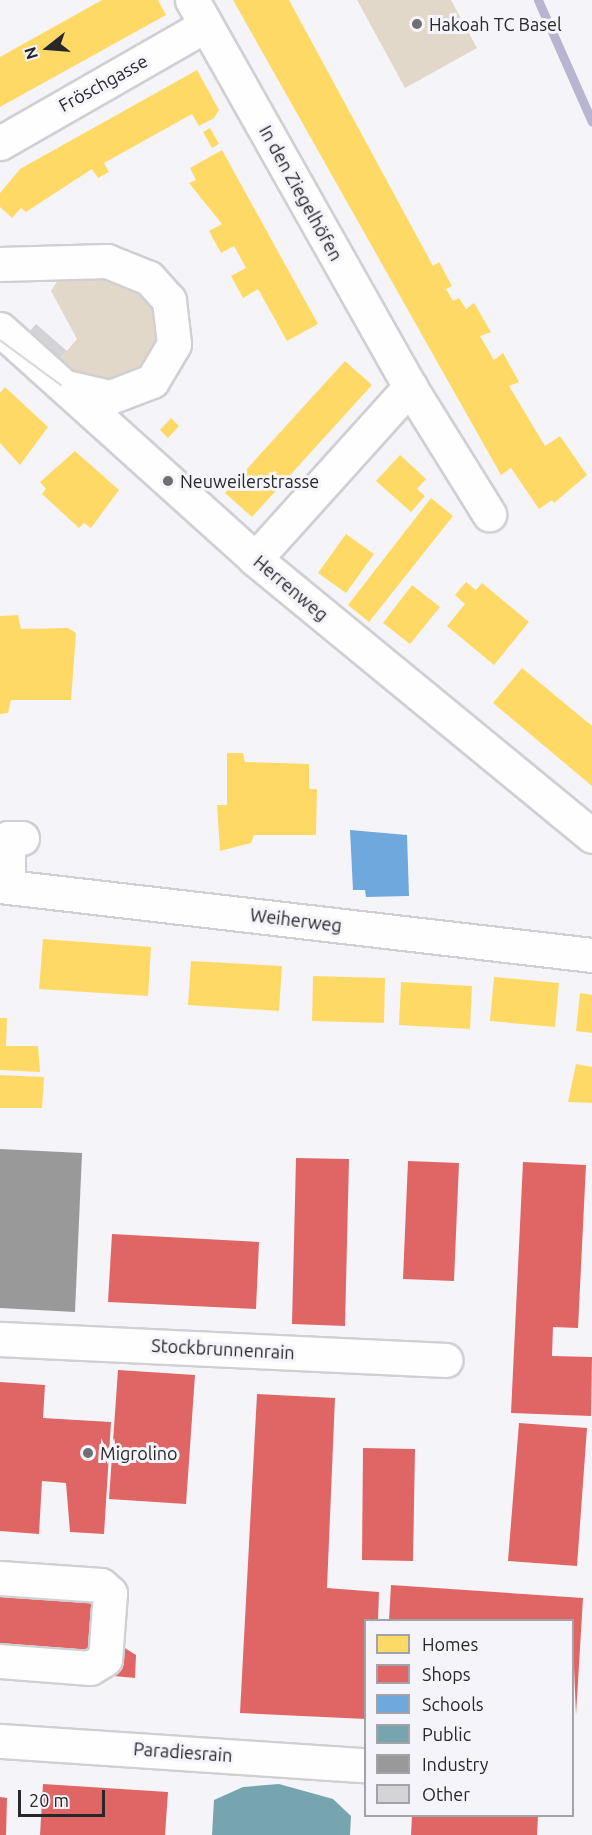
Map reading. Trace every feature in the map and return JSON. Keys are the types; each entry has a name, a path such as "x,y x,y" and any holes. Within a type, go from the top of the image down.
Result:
{"street":[{"name":"Fröschgasse","path":"0,143 199,13"},
{"name":"In den Ziegelhöfen","path":"199,13 410,387 489,514"},
{"path":"0,264 107,261 148,278 169,300 174,344 152,381 110,397 61,386"},
{"name":"Herrenweg","path":"0,329 255,559 592,836"},
{"path":"255,559 410,387"},
{"path":"4,886 8,837 22,838"},
{"name":"Weiherweg","path":"4,886 592,955"},
{"name":"Stockbrunnenrain","path":"0,1339 446,1360"},
{"path":"0,1578 100,1585 110,1593 105,1659 90,1668 0,1661"},
{"name":"Paradiesrain","path":"0,1741 364,1765"}],"shaded area":[{"name":"Hakoah TC Basel","path":"357,0 451,0 477,48 405,88"},
{"path":"84,268 151,295 161,351 124,383 77,373 59,360 77,339 51,291 62,274"}],"building: Homes":[{"path":"102,0 158,0 166,15 0,107 0,57"},
{"path":"233,0 289,0 433,266 439,262 452,286 446,289 453,301 459,298 466,309 474,303 491,332 480,336 494,360 503,353 519,382 509,386 545,446 560,436 587,475 554,503 552,500 539,509 511,468 501,475"},
{"path":"197,70 219,110 214,118 199,126 192,114 104,163 109,172 98,178 92,169 26,212 21,208 12,218 0,207 0,193 20,169"},
{"path":"210,128 219,144 212,148 203,132"},
{"path":"222,150 318,324 287,341 258,289 243,298 231,276 246,268 234,246 221,253 209,231 222,224 189,183 196,180 190,168"},
{"path":"345,361 372,385 252,517 225,493"},
{"path":"5,387 48,427 20,465 0,443 0,393"},
{"path":"171,418 179,426 168,438 160,430"},
{"path":"75,451 119,490 91,528 84,523 79,528 42,494 46,489 40,482"},
{"path":"400,455 426,479 417,489 425,496 411,512 376,481"},
{"path":"431,498 453,516 369,622 348,605"},
{"path":"346,534 374,554 346,593 318,573"},
{"path":"466,582 476,590 482,583 529,622 494,665 447,626 465,604 455,595"},
{"path":"412,585 440,607 410,644 383,623"},
{"path":"18,615 21,629 68,628 76,633 71,700 11,700 8,713 0,714 0,616"},
{"path":"522,668 592,726 592,786 493,703"},
{"path":"227,753 243,753 245,762 309,764 309,789 317,789 316,835 254,835 251,843 220,851 217,805 227,805"},
{"path":"43,939 151,947 148,996 39,989"},
{"path":"191,961 282,966 279,1011 188,1005"},
{"path":"313,976 385,978 384,1023 312,1021"},
{"path":"494,977 559,983 555,1027 490,1021"},
{"path":"401,982 472,986 470,1029 399,1025"},
{"path":"580,993 592,995 592,1033 576,1031"},
{"path":"0,1018 7,1018 6,1046 38,1046 40,1072 0,1070"},
{"path":"576,1064 592,1067 592,1103 568,1102"},
{"path":"0,1075 44,1077 42,1108 0,1108"}],"building: Shops":[{"path":"296,1158 349,1159 345,1326 292,1324"},
{"path":"408,1161 459,1163 454,1281 403,1279"},
{"path":"523,1162 586,1165 578,1328 553,1327 552,1356 592,1357 591,1416 511,1413"},
{"path":"112,1234 259,1242 256,1309 108,1302"},
{"path":"118,1370 195,1375 186,1504 109,1499"},
{"path":"0,1382 45,1385 43,1418 111,1422 104,1534 70,1532 66,1483 42,1481 39,1534 0,1531"},
{"path":"257,1394 335,1398 327,1588 379,1592 378,1619 364,1619 364,1719 240,1713"},
{"path":"519,1423 587,1428 577,1566 508,1561"},
{"path":"363,1448 415,1449 413,1561 362,1560"},
{"path":"0,1585 101,1592 96,1659 0,1655"},
{"path":"391,1585 583,1598 576,1715 574,1619 389,1619"},
{"path":"115,1642 136,1655 135,1678 114,1676"},
{"path":"43,1784 168,1792 165,1835 40,1835"},
{"path":"0,1797 7,1798 6,1835 0,1835"},
{"path":"412,1817 538,1817 537,1835 411,1835"}],"building: Schools":[{"path":"350,830 407,835 409,896 366,897 365,890 353,890"}],"building: Public":[{"path":"279,1784 333,1799 351,1816 350,1835 212,1835 214,1800 243,1787"}],"building: Industry":[{"path":"0,1149 82,1153 75,1312 0,1308"}],"building: Other":[{"path":"36,324 67,351 59,360 28,333"}],"waterway":[{"path":"538,0 592,122"}],"tram line":[{"path":"0,340 61,385"}],"place":[{"name":"Hakoah TC Basel","path":"417,24"},
{"name":"Neuweilerstrasse","path":"168,481"},
{"name":"Migrolino","path":"88,1453"}]}
